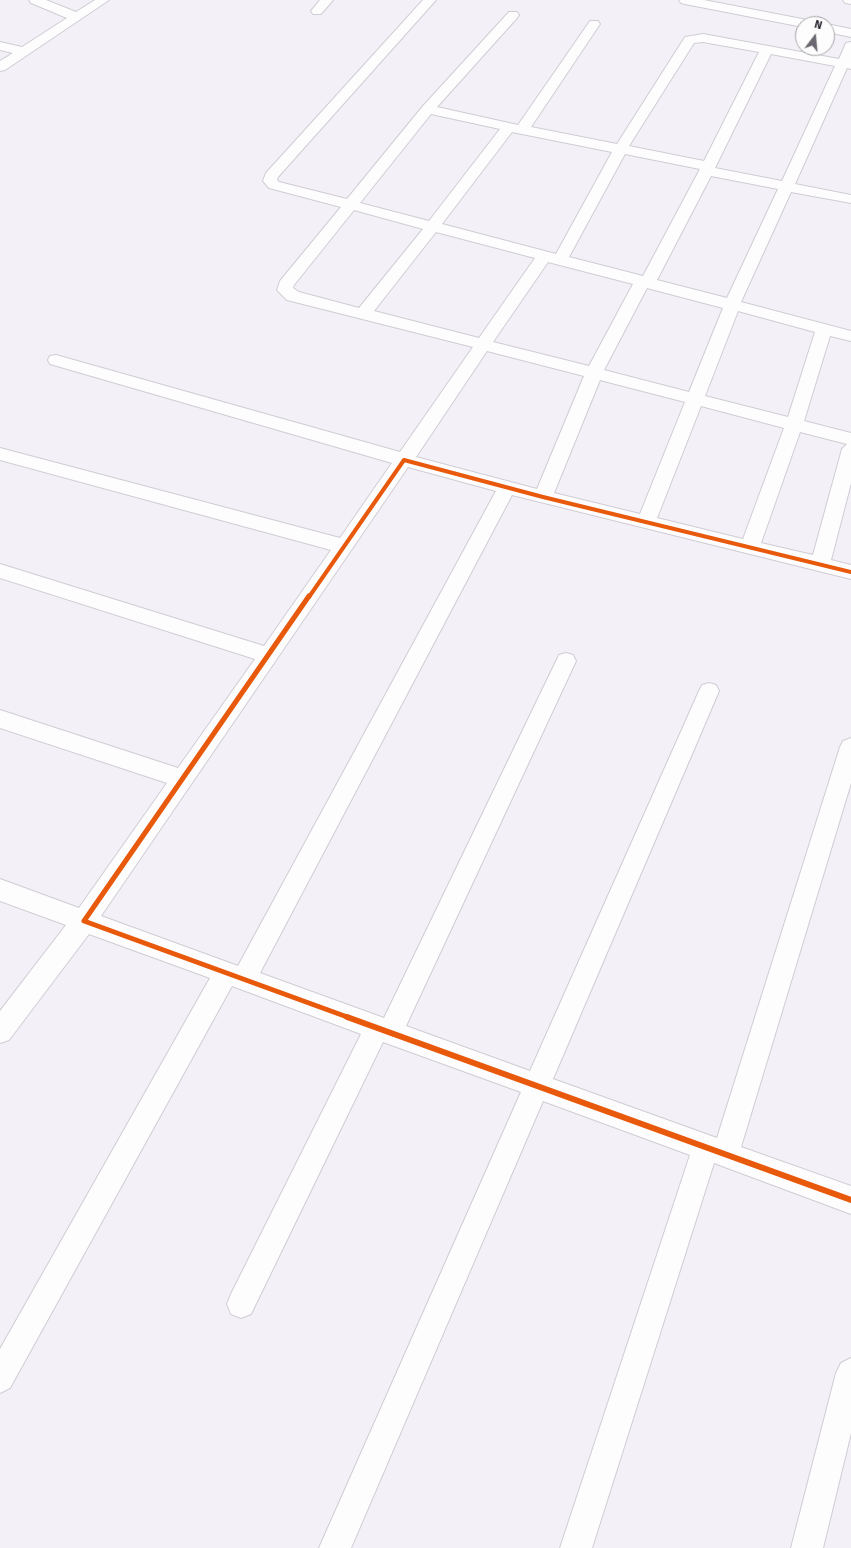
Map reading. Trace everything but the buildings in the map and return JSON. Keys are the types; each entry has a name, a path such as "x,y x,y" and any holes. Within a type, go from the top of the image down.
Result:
{"street":[{"path":"35,0 77,17"},
{"path":"0,67 103,0"},
{"path":"317,11 327,0"},
{"path":"430,0 271,176 270,181 274,185 851,336"},
{"path":"685,0 795,22"},
{"path":"513,15 428,110 350,204 286,284 285,290 293,296 851,439"},
{"path":"363,314 433,226 516,129 594,24"},
{"path":"835,30 851,33"},
{"path":"0,1031 84,921 404,460 482,344 552,258 690,40 703,38 847,64"},
{"path":"0,46 24,51"},
{"path":"646,522 732,305 787,186 847,64 851,46"},
{"path":"543,496 594,373 708,169 767,49"},
{"path":"428,110 851,199"},
{"path":"750,548 794,424 824,329"},
{"path":"56,360 404,460 646,522 851,572"},
{"path":"820,565 851,449"},
{"path":"0,454 343,546"},
{"path":"0,1378 235,976 507,487"},
{"path":"0,571 268,655"},
{"path":"241,1304 384,1030 566,661"},
{"path":"336,1548 709,691"},
{"path":"0,719 183,779"},
{"path":"576,1548 716,1150 851,747"},
{"path":"0,890 851,1200"},
{"path":"807,1548 851,1373"}],"cycle path":[{"path":"851,572 543,497 404,460 84,921 851,1200"}]}
